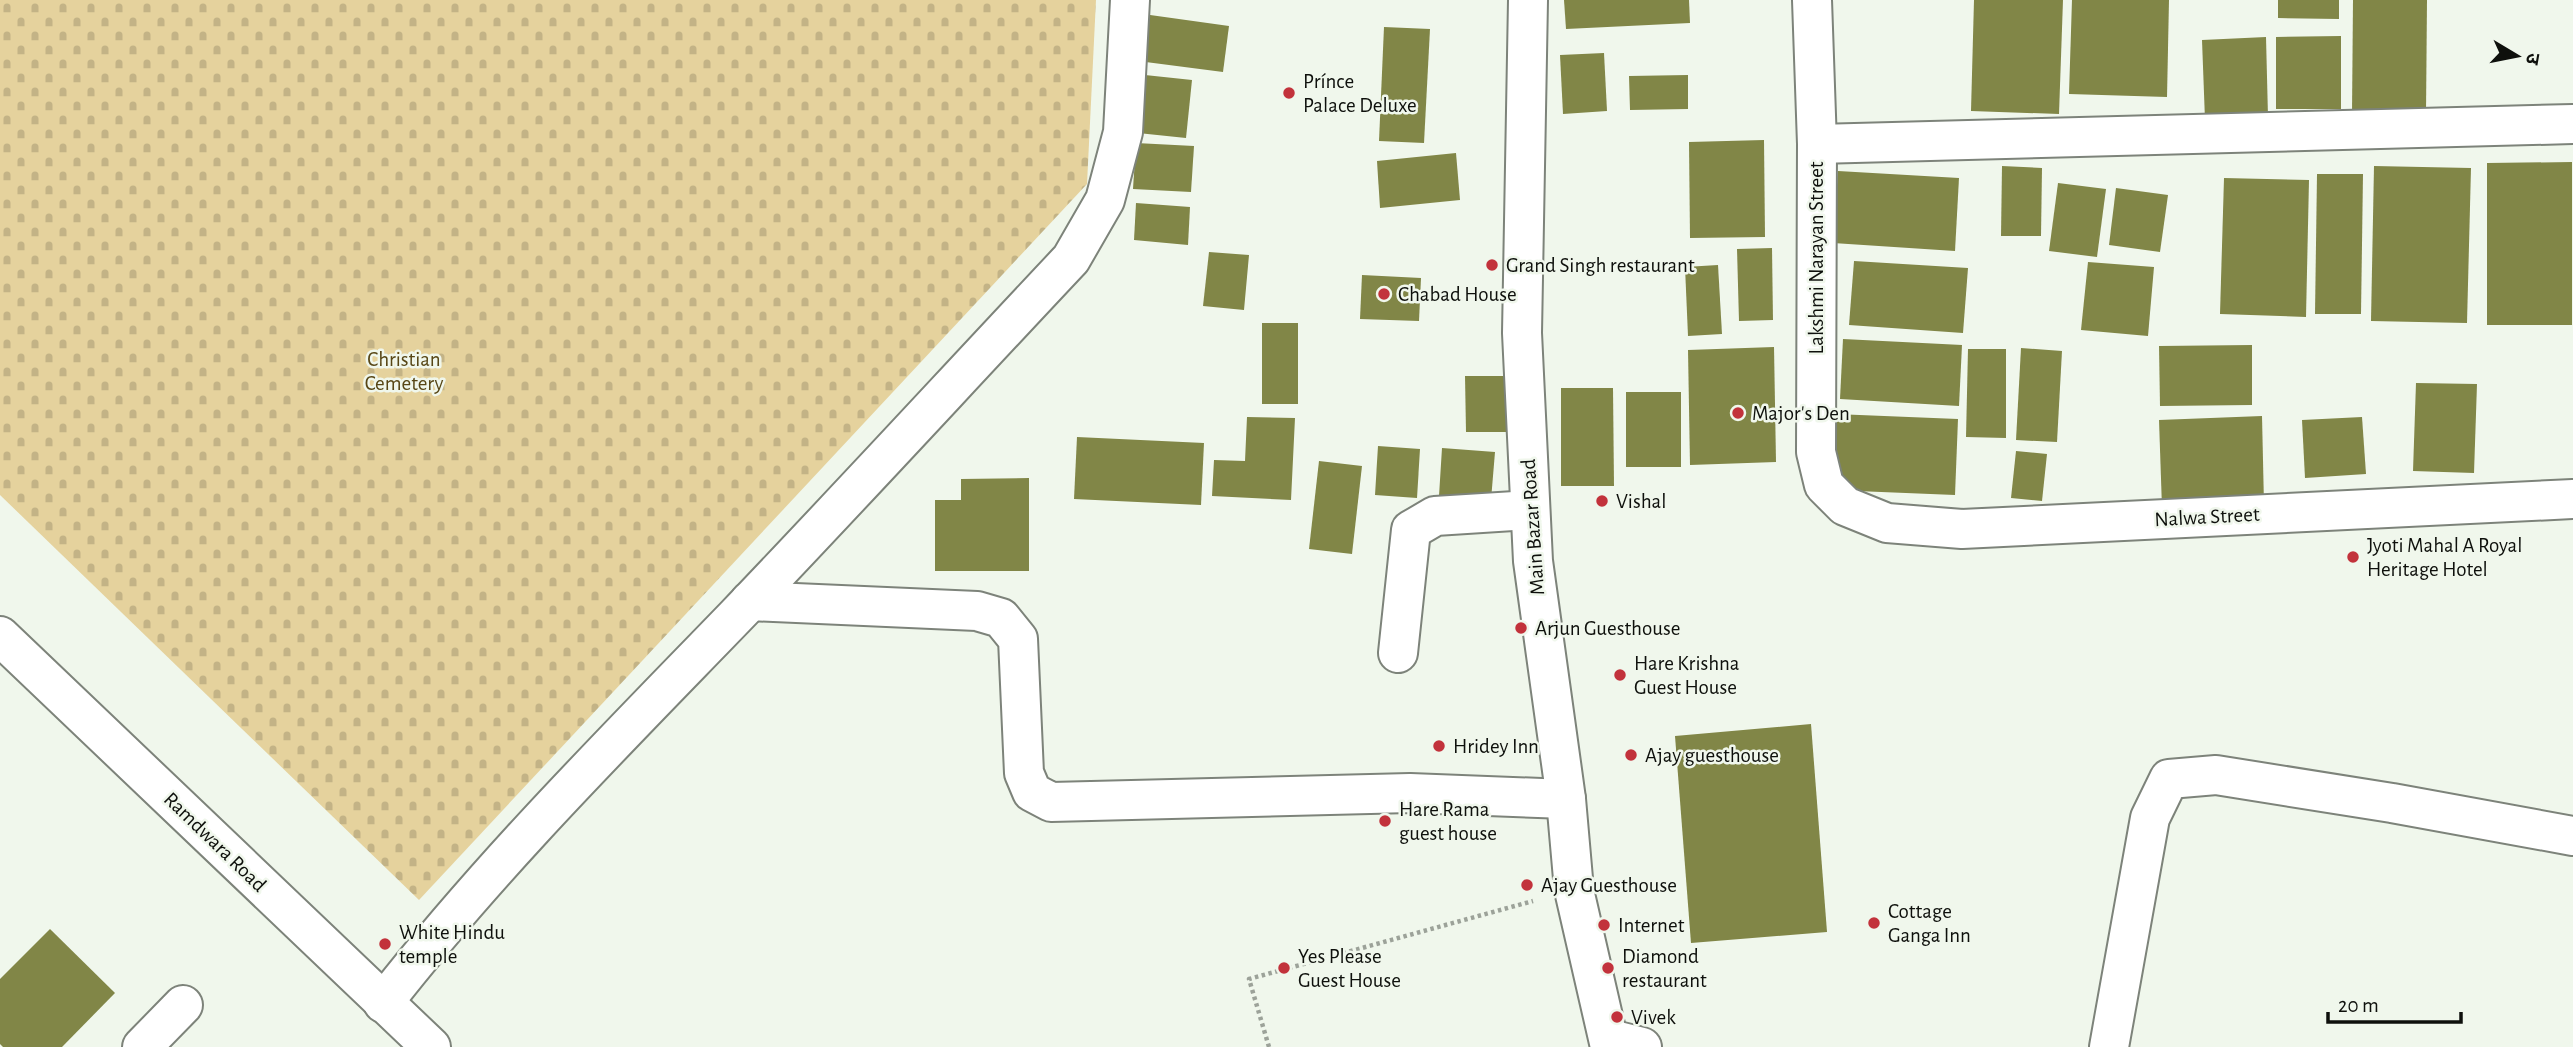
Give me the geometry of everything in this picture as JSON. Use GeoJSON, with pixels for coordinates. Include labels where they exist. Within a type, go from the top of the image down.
{"type":"FeatureCollection","features":[{"type":"Feature","properties":{"kind":"street"},"geometry":{"type":"LineString","coordinates":[[383,1003],[435,936],[583,773],[750,601],[1071,259],[1105,200],[1123,132],[1130,0]]}},
{"type":"Feature","properties":{"kind":"street","name":"Main Bazar Road"},"geometry":{"type":"LineString","coordinates":[[1528,0],[1522,333],[1532,561],[1566,799],[1574,890],[1621,1044]]}},
{"type":"Feature","properties":{"kind":"street","name":"Lakshmi Narayan Street"},"geometry":{"type":"LineString","coordinates":[[1812,0],[1817,144],[1816,452],[1824,485],[1845,506]]}},
{"type":"Feature","properties":{"kind":"street"},"geometry":{"type":"LineString","coordinates":[[1817,144],[2573,124]]}},
{"type":"Feature","properties":{"kind":"street","name":"Nalwa Street"},"geometry":{"type":"LineString","coordinates":[[1845,506],[1887,523],[1962,529],[2573,499]]}},
{"type":"Feature","properties":{"kind":"street"},"geometry":{"type":"LineString","coordinates":[[1398,653],[1411,530],[1435,516],[1530,510]]}},
{"type":"Feature","properties":{"kind":"street"},"geometry":{"type":"LineString","coordinates":[[750,601],[978,611],[1001,618],[1018,639],[1024,773],[1032,792],[1051,802],[1410,793],[1566,799]]}},
{"type":"Feature","properties":{"kind":"street","name":"Ramdwara Road"},"geometry":{"type":"LineString","coordinates":[[0,636],[431,1047]]}},
{"type":"Feature","properties":{"kind":"street"},"geometry":{"type":"LineString","coordinates":[[2109,1047],[2150,818],[2169,779],[2216,775],[2573,836]]}},
{"type":"Feature","properties":{"kind":"street"},"geometry":{"type":"LineString","coordinates":[[142,1047],[183,1004]]}},
{"type":"Feature","properties":{"kind":"path"},"geometry":{"type":"LineString","coordinates":[[1269,1047],[1249,979],[1574,890]]}},
{"type":"Feature","properties":{"kind":"green space","name":"Christian Cemetery"},"geometry":{"type":"Polygon","coordinates":[[[0,0],[1096,0],[1087,184],[419,900],[0,495],[0,0]]]}},
{"type":"Feature","properties":{"kind":"building"},"geometry":{"type":"Polygon","coordinates":[[[1564,0],[1689,0],[1690,23],[1566,29],[1564,0]]]}},
{"type":"Feature","properties":{"kind":"building"},"geometry":{"type":"Polygon","coordinates":[[[1974,0],[2063,0],[2059,114],[1971,111],[1974,0]]]}},
{"type":"Feature","properties":{"kind":"building"},"geometry":{"type":"Polygon","coordinates":[[[2072,0],[2169,0],[2167,97],[2069,94],[2072,0]]]}},
{"type":"Feature","properties":{"kind":"building"},"geometry":{"type":"Polygon","coordinates":[[[2278,0],[2339,0],[2339,19],[2278,18],[2278,0]]]}},
{"type":"Feature","properties":{"kind":"building"},"geometry":{"type":"Polygon","coordinates":[[[2353,0],[2427,0],[2426,113],[2352,113],[2353,0]]]}},
{"type":"Feature","properties":{"kind":"building"},"geometry":{"type":"Polygon","coordinates":[[[1143,14],[1229,26],[1223,72],[1138,61],[1143,14]]]}},
{"type":"Feature","properties":{"kind":"building"},"geometry":{"type":"Polygon","coordinates":[[[1384,27],[1430,29],[1424,143],[1379,141],[1384,27]]]}},
{"type":"Feature","properties":{"kind":"building"},"geometry":{"type":"Polygon","coordinates":[[[2341,36],[2341,109],[2276,109],[2276,37],[2341,36]]]}},
{"type":"Feature","properties":{"kind":"building"},"geometry":{"type":"Polygon","coordinates":[[[2266,37],[2268,117],[2205,120],[2202,40],[2266,37]]]}},
{"type":"Feature","properties":{"kind":"building"},"geometry":{"type":"Polygon","coordinates":[[[1604,53],[1607,111],[1563,114],[1560,55],[1604,53]]]}},
{"type":"Feature","properties":{"kind":"building"},"geometry":{"type":"Polygon","coordinates":[[[1145,75],[1192,80],[1186,138],[1138,133],[1145,75]]]}},
{"type":"Feature","properties":{"kind":"building"},"geometry":{"type":"Polygon","coordinates":[[[1688,75],[1688,109],[1630,110],[1629,76],[1688,75]]]}},
{"type":"Feature","properties":{"kind":"building"},"geometry":{"type":"Polygon","coordinates":[[[1764,140],[1765,237],[1690,238],[1689,142],[1764,140]]]}},
{"type":"Feature","properties":{"kind":"building"},"geometry":{"type":"Polygon","coordinates":[[[1136,143],[1194,146],[1191,192],[1133,189],[1136,143]]]}},
{"type":"Feature","properties":{"kind":"building"},"geometry":{"type":"Polygon","coordinates":[[[1456,153],[1460,200],[1380,208],[1377,161],[1456,153]]]}},
{"type":"Feature","properties":{"kind":"building"},"geometry":{"type":"Polygon","coordinates":[[[2572,162],[2572,325],[2487,325],[2487,163],[2572,162]]]}},
{"type":"Feature","properties":{"kind":"building"},"geometry":{"type":"Polygon","coordinates":[[[2002,166],[2042,168],[2041,236],[2001,236],[2002,166]]]}},
{"type":"Feature","properties":{"kind":"building"},"geometry":{"type":"Polygon","coordinates":[[[2374,166],[2471,168],[2467,323],[2371,321],[2374,166]]]}},
{"type":"Feature","properties":{"kind":"building"},"geometry":{"type":"Polygon","coordinates":[[[1838,171],[1959,178],[1955,251],[1833,243],[1838,171]]]}},
{"type":"Feature","properties":{"kind":"building"},"geometry":{"type":"Polygon","coordinates":[[[2317,174],[2363,174],[2361,314],[2315,314],[2317,174]]]}},
{"type":"Feature","properties":{"kind":"building"},"geometry":{"type":"Polygon","coordinates":[[[2224,178],[2309,180],[2306,317],[2220,314],[2224,178]]]}},
{"type":"Feature","properties":{"kind":"building"},"geometry":{"type":"Polygon","coordinates":[[[2058,183],[2106,189],[2097,257],[2049,251],[2058,183]]]}},
{"type":"Feature","properties":{"kind":"building"},"geometry":{"type":"Polygon","coordinates":[[[2116,188],[2168,195],[2160,252],[2109,245],[2116,188]]]}},
{"type":"Feature","properties":{"kind":"building"},"geometry":{"type":"Polygon","coordinates":[[[1136,203],[1190,207],[1188,245],[1134,240],[1136,203]]]}},
{"type":"Feature","properties":{"kind":"building"},"geometry":{"type":"Polygon","coordinates":[[[1772,248],[1773,320],[1739,321],[1737,249],[1772,248]]]}},
{"type":"Feature","properties":{"kind":"building"},"geometry":{"type":"Polygon","coordinates":[[[1209,252],[1249,255],[1244,310],[1203,306],[1209,252]]]}},
{"type":"Feature","properties":{"kind":"building"},"geometry":{"type":"Polygon","coordinates":[[[1854,261],[1968,268],[1963,333],[1849,325],[1854,261]]]}},
{"type":"Feature","properties":{"kind":"building"},"geometry":{"type":"Polygon","coordinates":[[[2088,262],[2154,267],[2148,336],[2081,330],[2088,262]]]}},
{"type":"Feature","properties":{"kind":"building"},"geometry":{"type":"Polygon","coordinates":[[[1718,265],[1722,334],[1688,336],[1685,267],[1718,265]]]}},
{"type":"Feature","properties":{"kind":"building"},"geometry":{"type":"Polygon","coordinates":[[[1362,275],[1421,278],[1419,321],[1360,319],[1362,275]]]}},
{"type":"Feature","properties":{"kind":"building"},"geometry":{"type":"Polygon","coordinates":[[[1262,323],[1298,323],[1298,404],[1262,404],[1262,323]]]}},
{"type":"Feature","properties":{"kind":"building"},"geometry":{"type":"Polygon","coordinates":[[[1843,339],[1962,345],[1959,406],[1840,399],[1843,339]]]}},
{"type":"Feature","properties":{"kind":"building"},"geometry":{"type":"Polygon","coordinates":[[[2252,345],[2252,405],[2160,406],[2159,346],[2252,345]]]}},
{"type":"Feature","properties":{"kind":"building"},"geometry":{"type":"Polygon","coordinates":[[[1774,347],[1776,462],[1690,465],[1688,350],[1774,347]]]}},
{"type":"Feature","properties":{"kind":"building"},"geometry":{"type":"Polygon","coordinates":[[[2021,348],[2062,351],[2057,442],[2016,440],[2021,348]]]}},
{"type":"Feature","properties":{"kind":"building"},"geometry":{"type":"Polygon","coordinates":[[[1968,349],[2006,349],[2006,438],[1966,437],[1968,349]]]}},
{"type":"Feature","properties":{"kind":"building"},"geometry":{"type":"Polygon","coordinates":[[[1465,376],[1506,376],[1507,432],[1466,432],[1465,376]]]}},
{"type":"Feature","properties":{"kind":"building"},"geometry":{"type":"Polygon","coordinates":[[[2416,383],[2477,384],[2474,473],[2413,471],[2416,383]]]}},
{"type":"Feature","properties":{"kind":"building"},"geometry":{"type":"Polygon","coordinates":[[[1561,388],[1613,388],[1614,486],[1561,486],[1561,388]]]}},
{"type":"Feature","properties":{"kind":"building"},"geometry":{"type":"Polygon","coordinates":[[[1626,392],[1681,392],[1681,467],[1626,467],[1626,392]]]}},
{"type":"Feature","properties":{"kind":"building"},"geometry":{"type":"Polygon","coordinates":[[[1835,414],[1958,419],[1955,495],[1832,490],[1835,414]]]}},
{"type":"Feature","properties":{"kind":"building"},"geometry":{"type":"Polygon","coordinates":[[[2262,416],[2264,505],[2162,508],[2159,420],[2262,416]]]}},
{"type":"Feature","properties":{"kind":"building"},"geometry":{"type":"Polygon","coordinates":[[[1247,417],[1295,418],[1291,500],[1212,496],[1214,460],[1245,461],[1247,417]]]}},
{"type":"Feature","properties":{"kind":"building"},"geometry":{"type":"Polygon","coordinates":[[[2362,417],[2366,474],[2305,478],[2302,420],[2362,417]]]}},
{"type":"Feature","properties":{"kind":"building"},"geometry":{"type":"Polygon","coordinates":[[[1077,437],[1204,443],[1201,505],[1074,499],[1077,437]]]}},
{"type":"Feature","properties":{"kind":"building"},"geometry":{"type":"Polygon","coordinates":[[[1378,446],[1420,449],[1417,498],[1375,495],[1378,446]]]}},
{"type":"Feature","properties":{"kind":"building"},"geometry":{"type":"Polygon","coordinates":[[[1442,448],[1495,452],[1491,500],[1439,496],[1442,448]]]}},
{"type":"Feature","properties":{"kind":"building"},"geometry":{"type":"Polygon","coordinates":[[[2016,451],[2047,454],[2042,501],[2011,498],[2016,451]]]}},
{"type":"Feature","properties":{"kind":"building"},"geometry":{"type":"Polygon","coordinates":[[[1319,461],[1362,466],[1352,554],[1309,549],[1319,461]]]}},
{"type":"Feature","properties":{"kind":"building"},"geometry":{"type":"Polygon","coordinates":[[[1029,478],[1029,571],[935,571],[935,500],[961,500],[961,479],[1029,478]]]}},
{"type":"Feature","properties":{"kind":"building"},"geometry":{"type":"Polygon","coordinates":[[[1811,724],[1827,932],[1691,943],[1675,736],[1811,724]]]}},
{"type":"Feature","properties":{"kind":"building"},"geometry":{"type":"Polygon","coordinates":[[[50,929],[115,993],[62,1047],[3,1047],[0,1044],[0,979],[50,929]]]}},
{"type":"Feature","properties":{"kind":"place","name":"Prínce Palace Deluxe"},"geometry":{"type":"Point","coordinates":[1289,93]}},
{"type":"Feature","properties":{"kind":"place","name":"Grand Singh restaurant"},"geometry":{"type":"Point","coordinates":[1492,265]}},
{"type":"Feature","properties":{"kind":"place","name":"Chabad House"},"geometry":{"type":"Point","coordinates":[1384,294]}},
{"type":"Feature","properties":{"kind":"place","name":"Major's Den"},"geometry":{"type":"Point","coordinates":[1738,413]}},
{"type":"Feature","properties":{"kind":"place","name":"Vishal"},"geometry":{"type":"Point","coordinates":[1602,501]}},
{"type":"Feature","properties":{"kind":"place","name":"Jyoti Mahal A Royal Heritage Hotel"},"geometry":{"type":"Point","coordinates":[2353,557]}},
{"type":"Feature","properties":{"kind":"place","name":"Arjun Guesthouse"},"geometry":{"type":"Point","coordinates":[1521,628]}},
{"type":"Feature","properties":{"kind":"place","name":"Hare Krishna Guest House"},"geometry":{"type":"Point","coordinates":[1620,675]}},
{"type":"Feature","properties":{"kind":"place","name":"Hridey Inn"},"geometry":{"type":"Point","coordinates":[1439,746]}},
{"type":"Feature","properties":{"kind":"place","name":"Ajay guesthouse"},"geometry":{"type":"Point","coordinates":[1631,755]}},
{"type":"Feature","properties":{"kind":"place","name":"Hare Rama guest house"},"geometry":{"type":"Point","coordinates":[1385,821]}},
{"type":"Feature","properties":{"kind":"place","name":"Ajay Guesthouse"},"geometry":{"type":"Point","coordinates":[1527,885]}},
{"type":"Feature","properties":{"kind":"place","name":"Cottage Ganga Inn"},"geometry":{"type":"Point","coordinates":[1874,923]}},
{"type":"Feature","properties":{"kind":"place","name":"Internet"},"geometry":{"type":"Point","coordinates":[1604,925]}},
{"type":"Feature","properties":{"kind":"place","name":"White Hindu temple"},"geometry":{"type":"Point","coordinates":[385,944]}},
{"type":"Feature","properties":{"kind":"place","name":"Yes Please Guest House"},"geometry":{"type":"Point","coordinates":[1284,968]}},
{"type":"Feature","properties":{"kind":"place","name":"Diamond restaurant"},"geometry":{"type":"Point","coordinates":[1608,968]}},
{"type":"Feature","properties":{"kind":"place","name":"Vivek"},"geometry":{"type":"Point","coordinates":[1617,1017]}}]}
